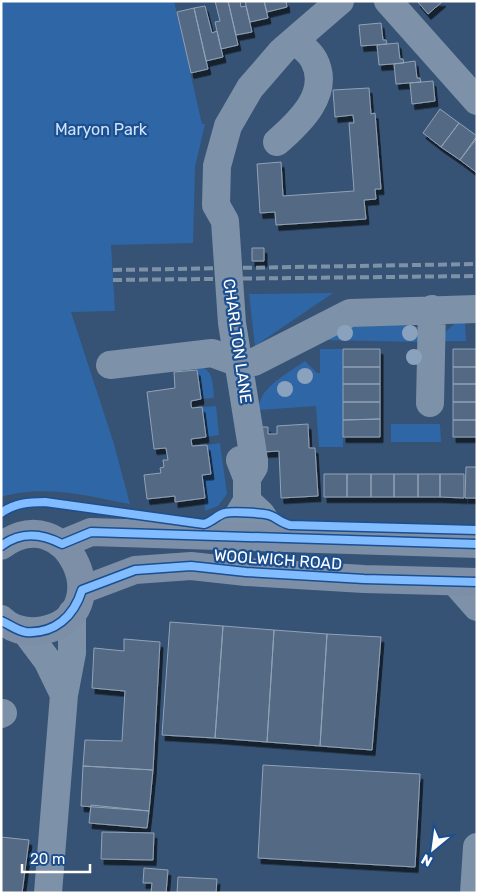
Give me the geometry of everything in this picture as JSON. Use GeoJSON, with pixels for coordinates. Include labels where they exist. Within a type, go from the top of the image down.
{"type":"FeatureCollection","features":[{"type":"Feature","properties":{"kind":"main road","name":"WOOLWICH ROAD"},"geometry":{"type":"LineString","coordinates":[[62,544],[91,532],[477,544]]}},
{"type":"Feature","properties":{"kind":"main road"},"geometry":{"type":"LineString","coordinates":[[1,546],[17,537],[32,534],[48,536],[62,544],[69,550],[81,572],[77,602]]}},
{"type":"Feature","properties":{"kind":"main road","name":"WOOLWICH ROAD"},"geometry":{"type":"LineString","coordinates":[[8,623],[49,629],[62,623],[77,602],[135,570],[191,566],[246,572],[364,580],[466,582]]}},
{"type":"Feature","properties":{"kind":"street","name":"CHARLTON LANE"},"geometry":{"type":"LineString","coordinates":[[226,536],[247,489],[254,467],[254,460],[231,359],[232,322],[225,221],[216,206],[217,166],[228,126],[250,88],[295,40],[316,10],[340,1]]}},
{"type":"Feature","properties":{"kind":"street"},"geometry":{"type":"LineString","coordinates":[[388,1],[477,101]]}},
{"type":"Feature","properties":{"kind":"street"},"geometry":{"type":"LineString","coordinates":[[277,142],[298,123],[309,109],[314,101],[321,80],[314,59],[295,40]]}},
{"type":"Feature","properties":{"kind":"street"},"geometry":{"type":"LineString","coordinates":[[430,403],[432,309]]}},
{"type":"Feature","properties":{"kind":"street"},"geometry":{"type":"LineString","coordinates":[[110,365],[212,352],[231,359],[254,362],[350,312],[477,309]]}},
{"type":"Feature","properties":{"kind":"street"},"geometry":{"type":"LineString","coordinates":[[247,489],[277,538]]}},
{"type":"Feature","properties":{"kind":"street"},"geometry":{"type":"LineString","coordinates":[[466,582],[477,607]]}},
{"type":"Feature","properties":{"kind":"street"},"geometry":{"type":"LineString","coordinates":[[48,893],[64,695],[72,653],[77,602]]}},
{"type":"Feature","properties":{"kind":"street"},"geometry":{"type":"LineString","coordinates":[[8,623],[46,660],[64,695]]}},
{"type":"Feature","properties":{"kind":"street"},"geometry":{"type":"LineString","coordinates":[[474,893],[477,847]]}},
{"type":"Feature","properties":{"kind":"green space","name":"Maryon Park"},"geometry":{"type":"Polygon","coordinates":[[[1,1],[174,1],[202,124],[205,124],[195,167],[193,243],[111,245],[115,311],[71,312],[114,444],[130,504],[50,491],[34,491],[1,497],[1,1]]]}},
{"type":"Feature","properties":{"kind":"green space"},"geometry":{"type":"Polygon","coordinates":[[[333,293],[255,346],[249,294],[333,293]]]}},
{"type":"Feature","properties":{"kind":"green space"},"geometry":{"type":"Polygon","coordinates":[[[458,321],[465,321],[466,341],[442,341],[446,331],[458,321]]]}},
{"type":"Feature","properties":{"kind":"green space"},"geometry":{"type":"Polygon","coordinates":[[[407,323],[417,332],[421,342],[323,340],[342,328],[407,323]]]}},
{"type":"Feature","properties":{"kind":"green space"},"geometry":{"type":"Polygon","coordinates":[[[320,349],[343,349],[343,447],[319,447],[316,406],[259,410],[263,395],[269,388],[305,361],[317,373],[320,373],[320,349]]]}},
{"type":"Feature","properties":{"kind":"green space"},"geometry":{"type":"Polygon","coordinates":[[[197,367],[203,368],[210,373],[213,382],[214,398],[201,399],[197,367]]]}},
{"type":"Feature","properties":{"kind":"green space"},"geometry":{"type":"Polygon","coordinates":[[[216,406],[219,435],[206,437],[202,407],[216,406]]]}},
{"type":"Feature","properties":{"kind":"green space"},"geometry":{"type":"Polygon","coordinates":[[[391,424],[440,424],[441,442],[391,442],[391,424]]]}},
{"type":"Feature","properties":{"kind":"green space"},"geometry":{"type":"Polygon","coordinates":[[[220,443],[227,494],[218,506],[205,511],[202,475],[211,474],[207,445],[220,443]]]}},
{"type":"Feature","properties":{"kind":"building"},"geometry":{"type":"Polygon","coordinates":[[[215,1],[228,1],[238,45],[221,49],[215,22],[220,21],[215,1]]]}},
{"type":"Feature","properties":{"kind":"building"},"geometry":{"type":"Polygon","coordinates":[[[228,1],[240,1],[241,7],[246,6],[252,32],[236,35],[228,1]]]}},
{"type":"Feature","properties":{"kind":"building"},"geometry":{"type":"Polygon","coordinates":[[[245,1],[264,1],[268,18],[250,22],[245,1]]]}},
{"type":"Feature","properties":{"kind":"building"},"geometry":{"type":"Polygon","coordinates":[[[264,1],[286,1],[287,7],[267,12],[264,1]]]}},
{"type":"Feature","properties":{"kind":"building"},"geometry":{"type":"Polygon","coordinates":[[[417,1],[443,1],[428,14],[417,1]]]}},
{"type":"Feature","properties":{"kind":"building"},"geometry":{"type":"Polygon","coordinates":[[[205,6],[212,33],[217,31],[223,57],[206,61],[194,8],[205,6]]]}},
{"type":"Feature","properties":{"kind":"building"},"geometry":{"type":"Polygon","coordinates":[[[194,8],[208,69],[191,73],[177,12],[194,8]]]}},
{"type":"Feature","properties":{"kind":"building"},"geometry":{"type":"Polygon","coordinates":[[[381,23],[383,40],[386,40],[387,44],[361,46],[359,25],[381,23]]]}},
{"type":"Feature","properties":{"kind":"building"},"geometry":{"type":"Polygon","coordinates":[[[398,43],[400,59],[403,59],[404,63],[379,65],[377,45],[398,43]]]}},
{"type":"Feature","properties":{"kind":"building"},"geometry":{"type":"Polygon","coordinates":[[[415,61],[417,78],[420,78],[421,82],[396,84],[394,64],[415,61]]]}},
{"type":"Feature","properties":{"kind":"building"},"geometry":{"type":"Polygon","coordinates":[[[433,81],[435,101],[412,104],[410,83],[433,81]]]}},
{"type":"Feature","properties":{"kind":"building"},"geometry":{"type":"Polygon","coordinates":[[[369,88],[371,114],[375,113],[381,189],[375,189],[376,199],[364,200],[366,219],[276,225],[275,212],[260,213],[257,164],[281,162],[283,196],[354,191],[349,123],[354,123],[353,115],[335,117],[333,90],[369,88]]]}},
{"type":"Feature","properties":{"kind":"building"},"geometry":{"type":"Polygon","coordinates":[[[440,109],[459,123],[441,147],[423,133],[440,109]]]}},
{"type":"Feature","properties":{"kind":"building"},"geometry":{"type":"Polygon","coordinates":[[[459,123],[477,136],[460,160],[441,147],[459,123]]]}},
{"type":"Feature","properties":{"kind":"building"},"geometry":{"type":"Polygon","coordinates":[[[477,138],[477,173],[460,160],[477,138]]]}},
{"type":"Feature","properties":{"kind":"building"},"geometry":{"type":"Polygon","coordinates":[[[252,248],[264,248],[264,261],[252,261],[252,248]]]}},
{"type":"Feature","properties":{"kind":"building"},"geometry":{"type":"Polygon","coordinates":[[[343,349],[380,349],[380,367],[343,367],[343,349]]]}},
{"type":"Feature","properties":{"kind":"building"},"geometry":{"type":"Polygon","coordinates":[[[453,349],[477,349],[477,367],[453,367],[453,349]]]}},
{"type":"Feature","properties":{"kind":"building"},"geometry":{"type":"Polygon","coordinates":[[[343,367],[380,367],[380,384],[343,384],[343,367]]]}},
{"type":"Feature","properties":{"kind":"building"},"geometry":{"type":"Polygon","coordinates":[[[453,367],[477,367],[477,384],[453,384],[453,367]]]}},
{"type":"Feature","properties":{"kind":"building"},"geometry":{"type":"Polygon","coordinates":[[[197,370],[201,399],[191,401],[191,405],[192,408],[202,407],[206,437],[191,439],[192,446],[207,445],[211,474],[202,475],[205,498],[175,502],[175,496],[147,499],[144,475],[161,473],[160,468],[164,467],[163,460],[168,460],[166,448],[154,449],[147,392],[175,388],[174,372],[197,370]]]}},
{"type":"Feature","properties":{"kind":"building"},"geometry":{"type":"Polygon","coordinates":[[[343,384],[380,384],[380,402],[343,402],[343,384]]]}},
{"type":"Feature","properties":{"kind":"building"},"geometry":{"type":"Polygon","coordinates":[[[453,384],[477,384],[477,402],[453,402],[453,384]]]}},
{"type":"Feature","properties":{"kind":"building"},"geometry":{"type":"Polygon","coordinates":[[[343,402],[380,402],[380,419],[343,420],[343,402]]]}},
{"type":"Feature","properties":{"kind":"building"},"geometry":{"type":"Polygon","coordinates":[[[453,402],[477,402],[477,420],[453,420],[453,402]]]}},
{"type":"Feature","properties":{"kind":"building"},"geometry":{"type":"Polygon","coordinates":[[[380,419],[380,437],[343,437],[343,420],[380,419]]]}},
{"type":"Feature","properties":{"kind":"building"},"geometry":{"type":"Polygon","coordinates":[[[453,420],[477,420],[477,437],[453,437],[453,420]]]}},
{"type":"Feature","properties":{"kind":"building"},"geometry":{"type":"Polygon","coordinates":[[[308,424],[309,448],[315,448],[318,496],[281,498],[279,451],[263,452],[260,427],[268,427],[268,434],[277,434],[277,426],[308,424]]]}},
{"type":"Feature","properties":{"kind":"building"},"geometry":{"type":"Polygon","coordinates":[[[466,467],[477,467],[477,498],[465,498],[466,467]]]}},
{"type":"Feature","properties":{"kind":"building"},"geometry":{"type":"Polygon","coordinates":[[[324,474],[347,474],[347,497],[324,497],[324,474]]]}},
{"type":"Feature","properties":{"kind":"building"},"geometry":{"type":"Polygon","coordinates":[[[347,474],[371,474],[371,497],[347,497],[347,474]]]}},
{"type":"Feature","properties":{"kind":"building"},"geometry":{"type":"Polygon","coordinates":[[[371,474],[394,474],[394,497],[371,497],[371,474]]]}},
{"type":"Feature","properties":{"kind":"building"},"geometry":{"type":"Polygon","coordinates":[[[394,474],[418,474],[418,497],[394,497],[394,474]]]}},
{"type":"Feature","properties":{"kind":"building"},"geometry":{"type":"Polygon","coordinates":[[[418,474],[440,474],[440,497],[418,497],[418,474]]]}},
{"type":"Feature","properties":{"kind":"building"},"geometry":{"type":"Polygon","coordinates":[[[440,474],[464,474],[464,498],[440,497],[440,474]]]}},
{"type":"Feature","properties":{"kind":"building"},"geometry":{"type":"Polygon","coordinates":[[[170,622],[223,626],[215,738],[162,735],[170,622]]]}},
{"type":"Feature","properties":{"kind":"building"},"geometry":{"type":"Polygon","coordinates":[[[223,626],[274,630],[267,742],[215,738],[223,626]]]}},
{"type":"Feature","properties":{"kind":"building"},"geometry":{"type":"Polygon","coordinates":[[[274,630],[327,634],[320,746],[267,742],[274,630]]]}},
{"type":"Feature","properties":{"kind":"building"},"geometry":{"type":"Polygon","coordinates":[[[327,634],[381,637],[372,750],[320,746],[327,634]]]}},
{"type":"Feature","properties":{"kind":"building"},"geometry":{"type":"Polygon","coordinates":[[[124,639],[160,642],[153,770],[83,766],[85,740],[122,741],[125,691],[92,688],[94,648],[124,651],[124,639]]]}},
{"type":"Feature","properties":{"kind":"building"},"geometry":{"type":"Polygon","coordinates":[[[263,765],[420,774],[415,867],[258,858],[263,765]]]}},
{"type":"Feature","properties":{"kind":"building"},"geometry":{"type":"Polygon","coordinates":[[[83,766],[153,770],[149,811],[81,806],[83,766]]]}},
{"type":"Feature","properties":{"kind":"building"},"geometry":{"type":"Polygon","coordinates":[[[91,805],[149,811],[147,828],[89,823],[91,805]]]}},
{"type":"Feature","properties":{"kind":"building"},"geometry":{"type":"Polygon","coordinates":[[[102,832],[154,833],[153,860],[101,859],[102,832]]]}},
{"type":"Feature","properties":{"kind":"building"},"geometry":{"type":"Polygon","coordinates":[[[1,837],[29,840],[22,893],[1,893],[1,837]]]}},
{"type":"Feature","properties":{"kind":"building"},"geometry":{"type":"Polygon","coordinates":[[[144,868],[168,870],[166,893],[151,893],[152,883],[143,883],[144,868]]]}},
{"type":"Feature","properties":{"kind":"building"},"geometry":{"type":"Polygon","coordinates":[[[178,877],[217,879],[216,893],[177,893],[178,877]]]}},
{"type":"Feature","properties":{"kind":"railway"},"geometry":{"type":"LineString","coordinates":[[113,270],[477,264]]}},
{"type":"Feature","properties":{"kind":"railway"},"geometry":{"type":"LineString","coordinates":[[113,280],[477,276]]}},
{"type":"Feature","properties":{"kind":"cycle path"},"geometry":{"type":"LineString","coordinates":[[1,513],[22,504],[45,502],[204,524],[219,515],[228,512],[240,512],[269,515],[290,525],[477,530]]}},
{"type":"Feature","properties":{"kind":"cycle path"},"geometry":{"type":"LineString","coordinates":[[1,546],[16,538],[31,535],[54,540],[62,544],[91,532],[477,544]]}},
{"type":"Feature","properties":{"kind":"cycle path"},"geometry":{"type":"LineString","coordinates":[[1,621],[26,632],[46,630],[62,622],[74,608],[82,590],[135,570],[191,566],[246,572],[364,579],[477,582]]}}]}
